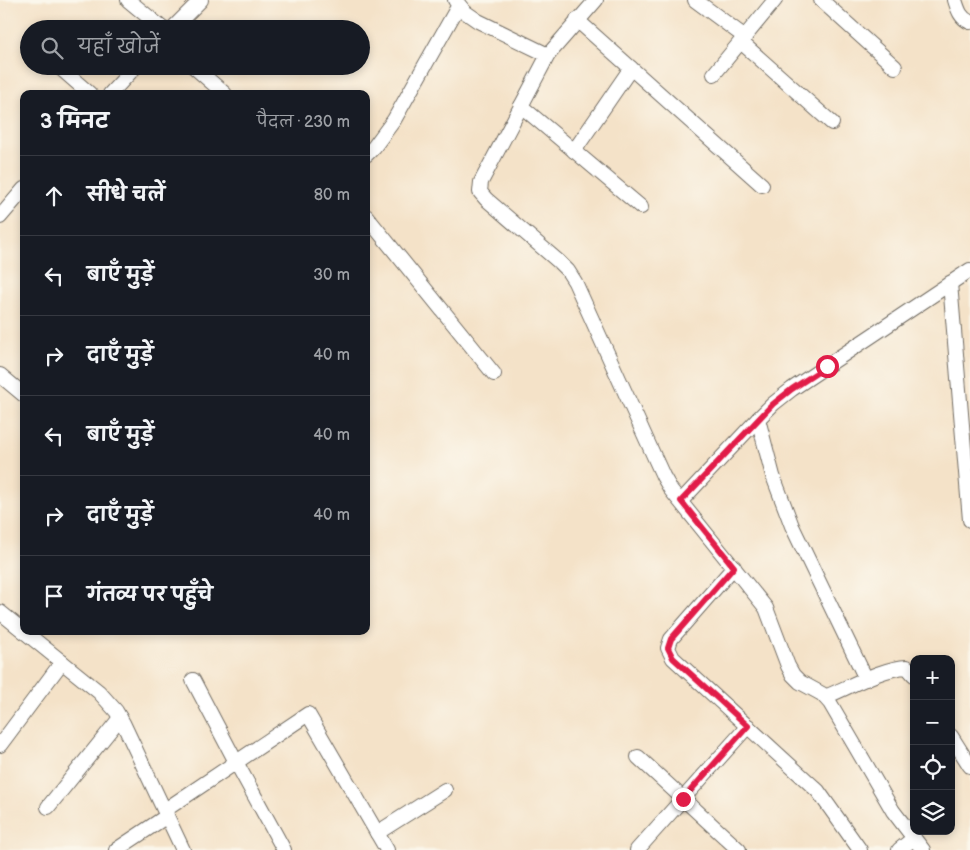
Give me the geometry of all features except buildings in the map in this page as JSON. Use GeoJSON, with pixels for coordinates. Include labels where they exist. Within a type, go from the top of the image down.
{"type":"FeatureCollection","features":[{"type":"Feature","properties":{"kind":"street"},"geometry":{"type":"LineString","coordinates":[[128,0],[152,20]]}},
{"type":"Feature","properties":{"kind":"street"},"geometry":{"type":"LineString","coordinates":[[181,20],[201,0]]}},
{"type":"Feature","properties":{"kind":"street"},"geometry":{"type":"LineString","coordinates":[[596,0],[548,55],[481,182],[480,192],[568,271],[575,282],[663,476],[672,490],[766,608],[793,675],[800,682],[822,694],[830,702],[893,811],[923,850]]}},
{"type":"Feature","properties":{"kind":"street"},"geometry":{"type":"LineString","coordinates":[[695,0],[743,39],[832,123]]}},
{"type":"Feature","properties":{"kind":"street"},"geometry":{"type":"LineString","coordinates":[[714,74],[775,0]]}},
{"type":"Feature","properties":{"kind":"street"},"geometry":{"type":"LineString","coordinates":[[822,0],[895,67]]}},
{"type":"Feature","properties":{"kind":"street"},"geometry":{"type":"LineString","coordinates":[[955,0],[961,16],[970,22]]}},
{"type":"Feature","properties":{"kind":"street"},"geometry":{"type":"LineString","coordinates":[[370,151],[394,120],[457,2],[465,12],[478,21],[548,55]]}},
{"type":"Feature","properties":{"kind":"street"},"geometry":{"type":"LineString","coordinates":[[577,20],[762,185]]}},
{"type":"Feature","properties":{"kind":"street"},"geometry":{"type":"LineString","coordinates":[[574,151],[631,68]]}},
{"type":"Feature","properties":{"kind":"street"},"geometry":{"type":"LineString","coordinates":[[68,75],[85,90]]}},
{"type":"Feature","properties":{"kind":"street"},"geometry":{"type":"LineString","coordinates":[[114,90],[128,75]]}},
{"type":"Feature","properties":{"kind":"street"},"geometry":{"type":"LineString","coordinates":[[204,75],[221,90]]}},
{"type":"Feature","properties":{"kind":"street"},"geometry":{"type":"LineString","coordinates":[[521,106],[640,207]]}},
{"type":"Feature","properties":{"kind":"street"},"geometry":{"type":"LineString","coordinates":[[0,217],[20,194]]}},
{"type":"Feature","properties":{"kind":"street"},"geometry":{"type":"LineString","coordinates":[[370,221],[494,374]]}},
{"type":"Feature","properties":{"kind":"street"},"geometry":{"type":"LineString","coordinates":[[681,501],[773,404],[792,389],[970,270]]}},
{"type":"Feature","properties":{"kind":"street"},"geometry":{"type":"LineString","coordinates":[[950,283],[970,520]]}},
{"type":"Feature","properties":{"kind":"street"},"geometry":{"type":"LineString","coordinates":[[0,375],[20,392]]}},
{"type":"Feature","properties":{"kind":"street"},"geometry":{"type":"LineString","coordinates":[[758,419],[773,476],[792,526],[866,679]]}},
{"type":"Feature","properties":{"kind":"street"},"geometry":{"type":"LineString","coordinates":[[734,567],[671,639],[668,648],[673,658],[818,791],[860,850]]}},
{"type":"Feature","properties":{"kind":"street"},"geometry":{"type":"LineString","coordinates":[[1,614],[20,629]]}},
{"type":"Feature","properties":{"kind":"street"},"geometry":{"type":"LineString","coordinates":[[28,635],[109,702],[120,718],[184,850]]}},
{"type":"Feature","properties":{"kind":"street"},"geometry":{"type":"LineString","coordinates":[[0,745],[62,662]]}},
{"type":"Feature","properties":{"kind":"street"},"geometry":{"type":"LineString","coordinates":[[825,697],[898,667],[907,667],[910,670]]}},
{"type":"Feature","properties":{"kind":"street"},"geometry":{"type":"LineString","coordinates":[[193,680],[284,850]]}},
{"type":"Feature","properties":{"kind":"street"},"geometry":{"type":"LineString","coordinates":[[116,850],[236,762],[308,714],[386,850]]}},
{"type":"Feature","properties":{"kind":"street"},"geometry":{"type":"LineString","coordinates":[[48,807],[120,718]]}},
{"type":"Feature","properties":{"kind":"street"},"geometry":{"type":"LineString","coordinates":[[637,850],[748,726]]}},
{"type":"Feature","properties":{"kind":"street"},"geometry":{"type":"LineString","coordinates":[[955,742],[970,766]]}},
{"type":"Feature","properties":{"kind":"street"},"geometry":{"type":"LineString","coordinates":[[638,757],[739,850]]}},
{"type":"Feature","properties":{"kind":"street"},"geometry":{"type":"LineString","coordinates":[[377,833],[445,790]]}},
{"type":"Feature","properties":{"kind":"street"},"geometry":{"type":"LineString","coordinates":[[899,850],[914,838]]}},
{"type":"Feature","properties":{"kind":"route"},"geometry":{"type":"LineString","coordinates":[[683,799],[748,726],[673,658],[668,648],[671,639],[734,567],[681,501],[773,404],[827,366]]}}]}
